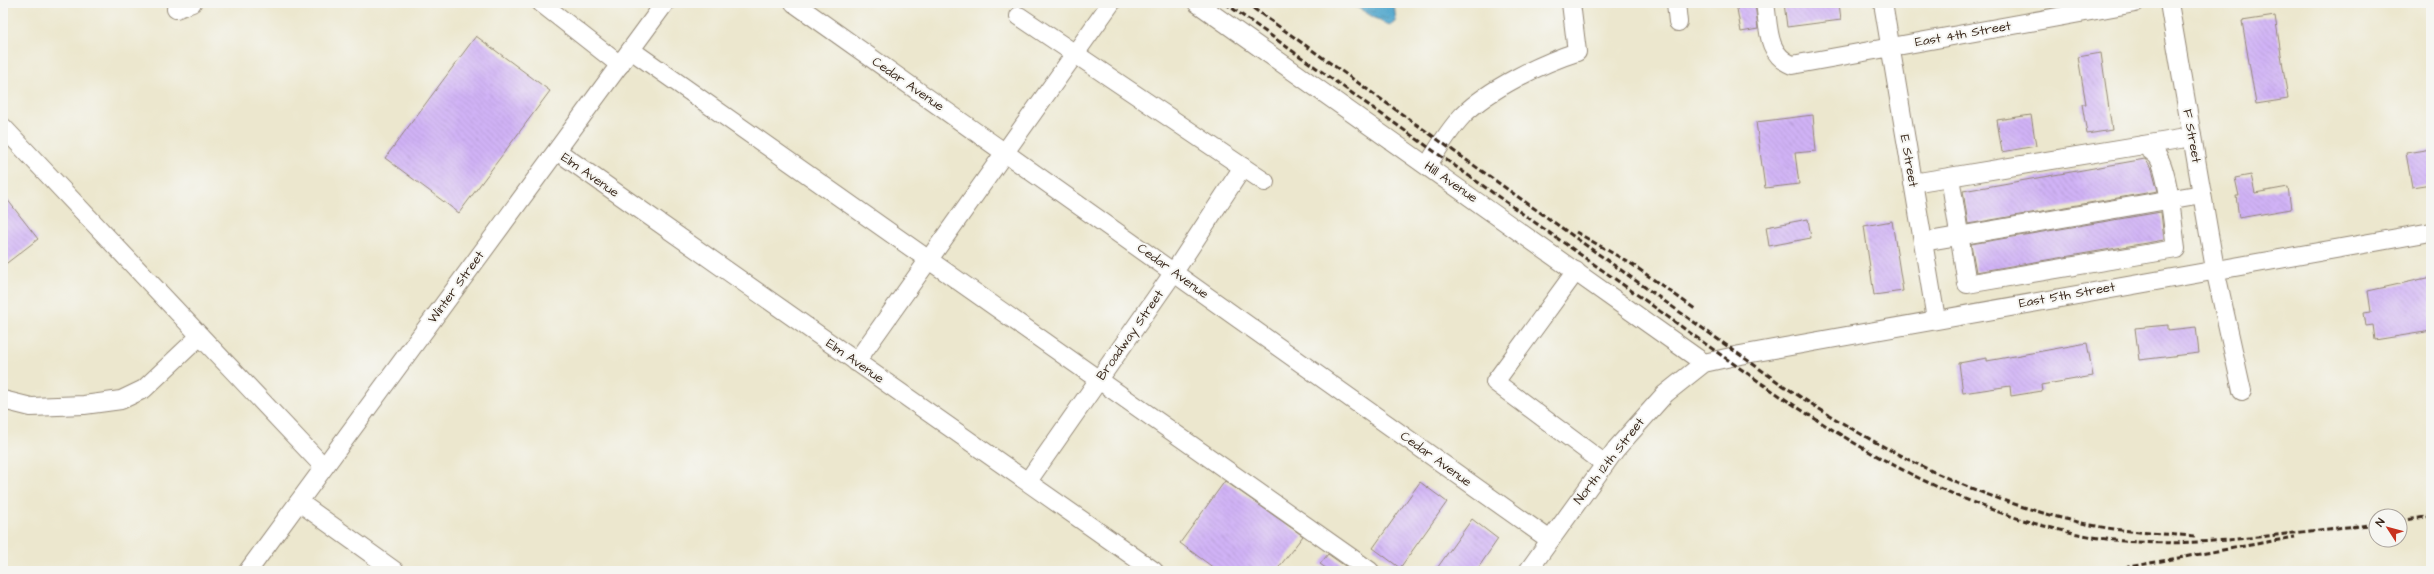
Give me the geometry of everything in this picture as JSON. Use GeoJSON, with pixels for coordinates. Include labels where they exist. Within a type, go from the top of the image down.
{"type":"FeatureCollection","features":[{"type":"Feature","properties":{"kind":"street"},"geometry":{"type":"LineString","coordinates":[[541,3],[620,65]]}},
{"type":"Feature","properties":{"kind":"street","name":"Winter Street"},"geometry":{"type":"LineString","coordinates":[[248,571],[665,3]]}},
{"type":"Feature","properties":{"kind":"street","name":"Cedar Avenue"},"geometry":{"type":"LineString","coordinates":[[794,3],[1006,152],[1550,540]]}},
{"type":"Feature","properties":{"kind":"street"},"geometry":{"type":"LineString","coordinates":[[856,362],[1111,3]]}},
{"type":"Feature","properties":{"kind":"street","name":"Hill Avenue"},"geometry":{"type":"LineString","coordinates":[[1197,3],[1704,363]]}},
{"type":"Feature","properties":{"kind":"street"},"geometry":{"type":"LineString","coordinates":[[1428,166],[1451,129],[1469,110],[1531,70],[1552,60],[1577,52],[1571,3]]}},
{"type":"Feature","properties":{"kind":"street"},"geometry":{"type":"LineString","coordinates":[[1676,3],[1678,22]]}},
{"type":"Feature","properties":{"kind":"street","name":"East 4th Street"},"geometry":{"type":"LineString","coordinates":[[1765,3],[1772,48],[1776,55],[1792,65],[2135,3]]}},
{"type":"Feature","properties":{"kind":"street","name":"E Street"},"geometry":{"type":"LineString","coordinates":[[1883,3],[1936,319]]}},
{"type":"Feature","properties":{"kind":"street","name":"F Street"},"geometry":{"type":"LineString","coordinates":[[2169,3],[2215,268],[2242,391]]}},
{"type":"Feature","properties":{"kind":"street"},"geometry":{"type":"LineString","coordinates":[[1019,16],[1265,182]]}},
{"type":"Feature","properties":{"kind":"street"},"geometry":{"type":"LineString","coordinates":[[631,50],[1370,571]]}},
{"type":"Feature","properties":{"kind":"street"},"geometry":{"type":"LineString","coordinates":[[3,127],[324,467]]}},
{"type":"Feature","properties":{"kind":"street"},"geometry":{"type":"LineString","coordinates":[[1913,183],[2192,137]]}},
{"type":"Feature","properties":{"kind":"street"},"geometry":{"type":"LineString","coordinates":[[1950,177],[1967,284],[2176,248],[2170,200],[2158,157],[2144,145]]}},
{"type":"Feature","properties":{"kind":"street","name":"Elm Avenue"},"geometry":{"type":"LineString","coordinates":[[556,151],[1028,481],[1154,571]]}},
{"type":"Feature","properties":{"kind":"street","name":"Broadway Street"},"geometry":{"type":"LineString","coordinates":[[1028,481],[1174,272],[1243,167]]}},
{"type":"Feature","properties":{"kind":"street"},"geometry":{"type":"LineString","coordinates":[[1923,242],[2202,194]]}},
{"type":"Feature","properties":{"kind":"street","name":"East 5th Street"},"geometry":{"type":"LineString","coordinates":[[1704,363],[1740,355],[2215,268],[2431,232]]}},
{"type":"Feature","properties":{"kind":"street"},"geometry":{"type":"LineString","coordinates":[[1576,271],[1495,382],[1605,464]]}},
{"type":"Feature","properties":{"kind":"street"},"geometry":{"type":"LineString","coordinates":[[3,400],[31,407],[96,404],[121,400],[144,389],[200,336]]}},
{"type":"Feature","properties":{"kind":"street","name":"North 12th Street"},"geometry":{"type":"LineString","coordinates":[[1528,571],[1605,464],[1665,394],[1704,363]]}},
{"type":"Feature","properties":{"kind":"street"},"geometry":{"type":"LineString","coordinates":[[299,502],[395,571]]}},
{"type":"Feature","properties":{"kind":"water"},"geometry":{"type":"Polygon","coordinates":[[[1350,3],[1394,3],[1396,22],[1391,25],[1385,24],[1350,3]]]}},
{"type":"Feature","properties":{"kind":"building"},"geometry":{"type":"Polygon","coordinates":[[[1736,3],[1755,3],[1758,29],[1741,32],[1736,3]]]}},
{"type":"Feature","properties":{"kind":"building"},"geometry":{"type":"Polygon","coordinates":[[[1784,3],[1839,3],[1841,20],[1787,27],[1784,3]]]}},
{"type":"Feature","properties":{"kind":"building"},"geometry":{"type":"Polygon","coordinates":[[[2275,16],[2288,99],[2256,104],[2242,21],[2275,16]]]}},
{"type":"Feature","properties":{"kind":"building"},"geometry":{"type":"Polygon","coordinates":[[[476,36],[550,91],[459,213],[385,158],[476,36]]]}},
{"type":"Feature","properties":{"kind":"building"},"geometry":{"type":"Polygon","coordinates":[[[2101,53],[2112,130],[2087,134],[2082,104],[2086,104],[2078,57],[2101,53]]]}},
{"type":"Feature","properties":{"kind":"building"},"geometry":{"type":"Polygon","coordinates":[[[1813,115],[1816,151],[1795,153],[1799,184],[1765,188],[1756,122],[1813,115]]]}},
{"type":"Feature","properties":{"kind":"building"},"geometry":{"type":"Polygon","coordinates":[[[2031,115],[2036,146],[2002,152],[1997,120],[2031,115]]]}},
{"type":"Feature","properties":{"kind":"building"},"geometry":{"type":"Polygon","coordinates":[[[2431,149],[2431,184],[2412,187],[2406,153],[2431,149]]]}},
{"type":"Feature","properties":{"kind":"building"},"geometry":{"type":"Polygon","coordinates":[[[2145,159],[2152,169],[2158,191],[1968,224],[1963,191],[2145,159]]]}},
{"type":"Feature","properties":{"kind":"building"},"geometry":{"type":"Polygon","coordinates":[[[2251,175],[2255,193],[2288,187],[2291,209],[2239,218],[2236,196],[2239,196],[2235,178],[2251,175]]]}},
{"type":"Feature","properties":{"kind":"building"},"geometry":{"type":"Polygon","coordinates":[[[3,194],[38,239],[3,266],[3,194]]]}},
{"type":"Feature","properties":{"kind":"building"},"geometry":{"type":"Polygon","coordinates":[[[2161,212],[2164,240],[1976,272],[1971,244],[2161,212]]]}},
{"type":"Feature","properties":{"kind":"building"},"geometry":{"type":"Polygon","coordinates":[[[1808,219],[1811,238],[1769,246],[1766,227],[1808,219]]]}},
{"type":"Feature","properties":{"kind":"building"},"geometry":{"type":"Polygon","coordinates":[[[1892,221],[1903,291],[1874,295],[1864,226],[1892,221]]]}},
{"type":"Feature","properties":{"kind":"building"},"geometry":{"type":"Polygon","coordinates":[[[2431,277],[2431,331],[2375,340],[2373,325],[2366,326],[2364,313],[2371,312],[2368,291],[2431,277]]]}},
{"type":"Feature","properties":{"kind":"building"},"geometry":{"type":"Polygon","coordinates":[[[2168,325],[2168,330],[2196,327],[2199,353],[2139,360],[2135,328],[2168,325]]]}},
{"type":"Feature","properties":{"kind":"building"},"geometry":{"type":"Polygon","coordinates":[[[2087,343],[2093,376],[2041,385],[2042,391],[2011,396],[2010,386],[1963,393],[1959,363],[1987,358],[1987,361],[2087,343]]]}},
{"type":"Feature","properties":{"kind":"building"},"geometry":{"type":"Polygon","coordinates":[[[1225,481],[1303,536],[1276,571],[1218,571],[1180,543],[1225,481]]]}},
{"type":"Feature","properties":{"kind":"building"},"geometry":{"type":"Polygon","coordinates":[[[1420,482],[1447,502],[1400,568],[1373,548],[1420,482]]]}},
{"type":"Feature","properties":{"kind":"building"},"geometry":{"type":"Polygon","coordinates":[[[1472,519],[1498,539],[1476,571],[1435,571],[1472,519]]]}},
{"type":"Feature","properties":{"kind":"building"},"geometry":{"type":"Polygon","coordinates":[[[1328,554],[1352,571],[1330,571],[1320,564],[1328,554]]]}},
{"type":"Feature","properties":{"kind":"railway"},"geometry":{"type":"LineString","coordinates":[[1225,3],[1773,391],[1878,457],[1933,485],[1990,509],[2048,527],[2086,536],[2124,541],[2181,543],[2240,539],[2357,526]]}},
{"type":"Feature","properties":{"kind":"railway"},"geometry":{"type":"LineString","coordinates":[[1246,3],[1778,382],[1852,429],[1889,450],[1966,486],[2048,514],[2091,525],[2117,529],[2196,536]]}},
{"type":"Feature","properties":{"kind":"railway"},"geometry":{"type":"LineString","coordinates":[[1576,232],[1633,265],[1695,309]]}},
{"type":"Feature","properties":{"kind":"railway"},"geometry":{"type":"LineString","coordinates":[[2408,520],[2431,516]]}},
{"type":"Feature","properties":{"kind":"railway"},"geometry":{"type":"LineString","coordinates":[[2352,527],[2368,525]]}},
{"type":"Feature","properties":{"kind":"railway"},"geometry":{"type":"LineString","coordinates":[[2106,571],[2295,537]]}}]}
